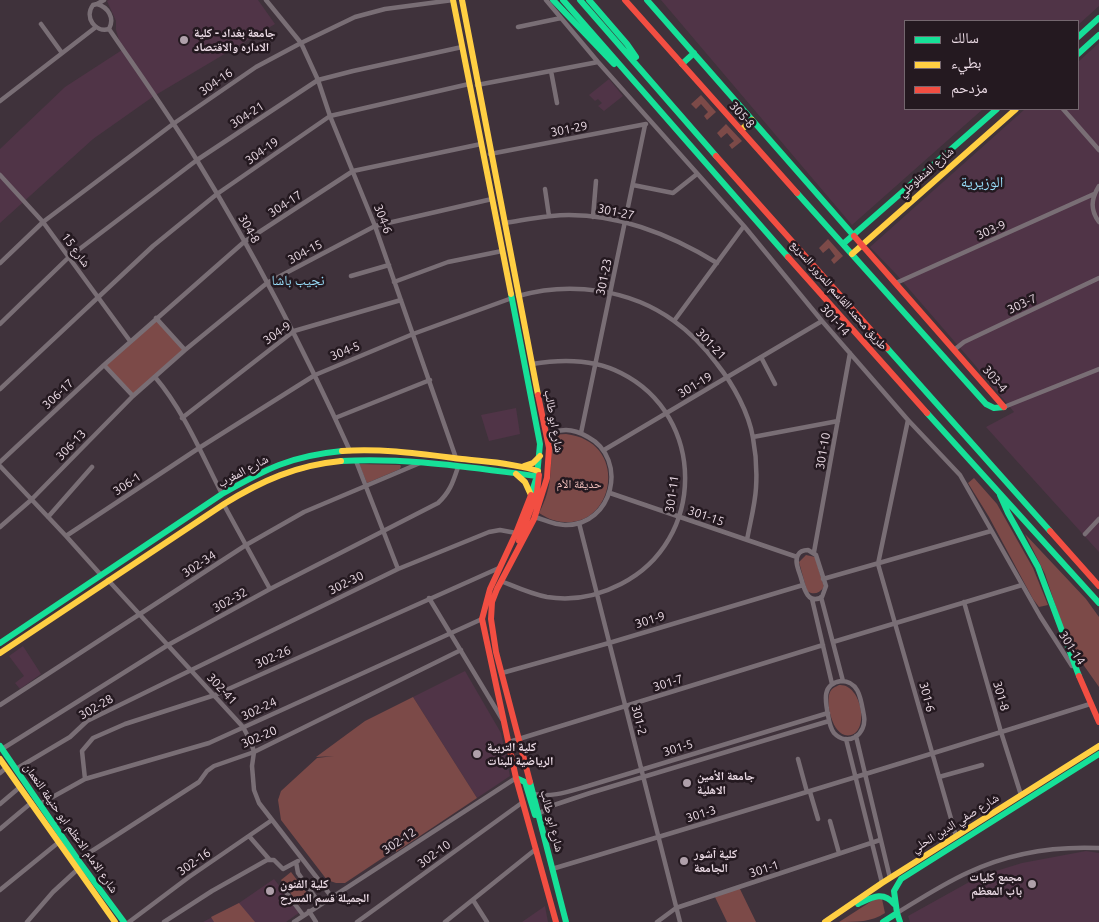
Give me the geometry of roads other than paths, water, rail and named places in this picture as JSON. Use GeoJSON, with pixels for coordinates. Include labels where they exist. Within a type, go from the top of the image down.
{"type":"FeatureCollection","features":[{"type":"Feature","properties":{"kind":"main road","name":"شارع ابو طالب"},"geometry":{"type":"LineString","coordinates":[[453,0],[502,251],[532,364],[547,433],[550,464],[543,498],[501,581],[494,598],[491,620],[502,673],[566,922]]}},
{"type":"Feature","properties":{"kind":"main road","name":"شارع ابو طالب"},"geometry":{"type":"LineString","coordinates":[[462,0],[504,223],[539,433],[540,456],[538,474],[531,496],[486,598],[482,619],[516,778],[556,922]]}},
{"type":"Feature","properties":{"kind":"main road"},"geometry":{"type":"LineString","coordinates":[[553,0],[610,60],[633,79]]}},
{"type":"Feature","properties":{"kind":"main road","name":"طريق محمد القاسم للمرور السريع"},"geometry":{"type":"LineString","coordinates":[[564,0],[848,325],[1099,604]]}},
{"type":"Feature","properties":{"kind":"main road","name":"طريق محمد القاسم للمرور السريع"},"geometry":{"type":"LineString","coordinates":[[580,0],[1099,586]]}},
{"type":"Feature","properties":{"kind":"main road"},"geometry":{"type":"LineString","coordinates":[[589,0],[627,44],[639,60],[646,74]]}},
{"type":"Feature","properties":{"kind":"main road","name":"305-8"},"geometry":{"type":"LineString","coordinates":[[625,0],[843,244]]}},
{"type":"Feature","properties":{"kind":"main road","name":"305-8"},"geometry":{"type":"LineString","coordinates":[[647,0],[854,236]]}},
{"type":"Feature","properties":{"kind":"main road"},"geometry":{"type":"LineString","coordinates":[[1079,36],[1099,18]]}},
{"type":"Feature","properties":{"kind":"main road"},"geometry":{"type":"LineString","coordinates":[[1079,53],[1099,35]]}},
{"type":"Feature","properties":{"kind":"main road"},"geometry":{"type":"LineString","coordinates":[[682,64],[694,53]]}},
{"type":"Feature","properties":{"kind":"main road","name":"شارع المنفلوطي"},"geometry":{"type":"LineString","coordinates":[[843,244],[996,110]]}},
{"type":"Feature","properties":{"kind":"main road","name":"شارع المنفلوطي"},"geometry":{"type":"LineString","coordinates":[[852,254],[1015,110]]}},
{"type":"Feature","properties":{"kind":"main road"},"geometry":{"type":"LineString","coordinates":[[741,130],[752,120]]}},
{"type":"Feature","properties":{"kind":"main road"},"geometry":{"type":"LineString","coordinates":[[943,156],[951,166]]}},
{"type":"Feature","properties":{"kind":"main road"},"geometry":{"type":"LineString","coordinates":[[902,193],[910,201]]}},
{"type":"Feature","properties":{"kind":"main road","name":"303-4"},"geometry":{"type":"LineString","coordinates":[[854,236],[1004,407]]}},
{"type":"Feature","properties":{"kind":"main road","name":"303-4"},"geometry":{"type":"LineString","coordinates":[[843,244],[986,404],[994,408],[1004,407]]}},
{"type":"Feature","properties":{"kind":"main road"},"geometry":{"type":"LineString","coordinates":[[899,306],[909,298]]}},
{"type":"Feature","properties":{"kind":"main road"},"geometry":{"type":"LineString","coordinates":[[945,357],[954,350]]}},
{"type":"Feature","properties":{"kind":"main road","name":"شارع المغرب"},"geometry":{"type":"LineString","coordinates":[[0,643],[222,494],[258,473],[278,464],[308,456],[350,451],[391,451],[524,466],[538,474]]}},
{"type":"Feature","properties":{"kind":"main road"},"geometry":{"type":"LineString","coordinates":[[390,461],[391,451]]}},
{"type":"Feature","properties":{"kind":"main road"},"geometry":{"type":"LineString","coordinates":[[524,466],[533,463],[540,456]]}},
{"type":"Feature","properties":{"kind":"main road","name":"شارع المغرب"},"geometry":{"type":"LineString","coordinates":[[0,653],[224,505],[263,481],[282,472],[303,466],[356,461],[390,461],[516,474],[538,474]]}},
{"type":"Feature","properties":{"kind":"main road"},"geometry":{"type":"LineString","coordinates":[[516,553],[537,492],[538,474],[546,471],[550,464]]}},
{"type":"Feature","properties":{"kind":"main road"},"geometry":{"type":"LineString","coordinates":[[516,474],[525,482],[531,496]]}},
{"type":"Feature","properties":{"kind":"main road"},"geometry":{"type":"LineString","coordinates":[[998,491],[1004,506],[1038,566],[1052,600],[1078,676],[1098,720]]}},
{"type":"Feature","properties":{"kind":"main road","name":"شارع صفي الدين الحلي"},"geometry":{"type":"LineString","coordinates":[[824,922],[882,883],[1099,746]]}},
{"type":"Feature","properties":{"kind":"main road","name":"شارع الامام الاعظم ابو حنيفة النعمان"},"geometry":{"type":"LineString","coordinates":[[1,747],[78,860],[124,922]]}},
{"type":"Feature","properties":{"kind":"main road","name":"شارع صفي الدين الحلي"},"geometry":{"type":"LineString","coordinates":[[896,911],[893,891],[901,878],[1099,754]]}},
{"type":"Feature","properties":{"kind":"main road","name":"شارع الامام الاعظم ابو حنيفة النعمان"},"geometry":{"type":"LineString","coordinates":[[0,759],[115,922]]}},
{"type":"Feature","properties":{"kind":"main road"},"geometry":{"type":"LineString","coordinates":[[516,778],[525,782],[532,810],[541,826]]}},
{"type":"Feature","properties":{"kind":"main road"},"geometry":{"type":"LineString","coordinates":[[537,848],[546,845]]}},
{"type":"Feature","properties":{"kind":"main road"},"geometry":{"type":"LineString","coordinates":[[848,906],[881,894],[888,896],[900,922]]}},
{"type":"Feature","properties":{"kind":"main road"},"geometry":{"type":"LineString","coordinates":[[885,921],[896,911]]}},
{"type":"Feature","properties":{"kind":"main road"},"geometry":{"type":"LineString","coordinates":[[885,921],[891,920],[894,922]]}},
{"type":"Feature","properties":{"kind":"street","name":"304-8"},"geometry":{"type":"LineString","coordinates":[[90,0],[95,5],[106,8],[110,13],[112,22],[109,29],[197,160],[217,194],[294,331],[350,451]]}},
{"type":"Feature","properties":{"kind":"street"},"geometry":{"type":"LineString","coordinates":[[104,0],[90,10],[90,16],[96,27],[103,30],[109,29]]}},
{"type":"Feature","properties":{"kind":"street","name":"304-6"},"geometry":{"type":"LineString","coordinates":[[266,0],[301,43],[318,80],[330,116],[389,264],[456,458]]}},
{"type":"Feature","properties":{"kind":"street","name":"304-16"},"geometry":{"type":"LineString","coordinates":[[0,263],[43,222],[173,124],[256,67],[355,17],[384,9],[453,0]]}},
{"type":"Feature","properties":{"kind":"street","name":"301-14"},"geometry":{"type":"LineString","coordinates":[[546,0],[598,62],[744,226],[822,321],[908,420],[960,475],[1040,616],[1078,676]]}},
{"type":"Feature","properties":{"kind":"street"},"geometry":{"type":"LineString","coordinates":[[518,27],[560,18]]}},
{"type":"Feature","properties":{"kind":"street"},"geometry":{"type":"LineString","coordinates":[[42,24],[62,53]]}},
{"type":"Feature","properties":{"kind":"street"},"geometry":{"type":"LineString","coordinates":[[0,101],[96,27]]}},
{"type":"Feature","properties":{"kind":"street","name":"304-21"},"geometry":{"type":"LineString","coordinates":[[0,324],[69,257],[197,160],[318,80],[462,47]]}},
{"type":"Feature","properties":{"kind":"street"},"geometry":{"type":"LineString","coordinates":[[477,85],[598,62]]}},
{"type":"Feature","properties":{"kind":"street"},"geometry":{"type":"LineString","coordinates":[[551,71],[557,103]]}},
{"type":"Feature","properties":{"kind":"street","name":"304-19"},"geometry":{"type":"LineString","coordinates":[[0,388],[153,246],[217,194],[330,116],[469,84]]}},
{"type":"Feature","properties":{"kind":"street"},"geometry":{"type":"LineString","coordinates":[[1064,110],[1099,150]]}},
{"type":"Feature","properties":{"kind":"street"},"geometry":{"type":"LineString","coordinates":[[646,125],[650,121]]}},
{"type":"Feature","properties":{"kind":"street","name":"301-29"},"geometry":{"type":"LineString","coordinates":[[490,154],[646,125]]}},
{"type":"Feature","properties":{"kind":"street","name":"301-23"},"geometry":{"type":"LineString","coordinates":[[581,433],[646,125]]}},
{"type":"Feature","properties":{"kind":"street","name":"304-17"},"geometry":{"type":"LineString","coordinates":[[130,341],[244,242],[353,171],[481,144]]}},
{"type":"Feature","properties":{"kind":"street"},"geometry":{"type":"LineString","coordinates":[[633,185],[673,193],[697,174]]}},
{"type":"Feature","properties":{"kind":"street","name":"شارع 15"},"geometry":{"type":"LineString","coordinates":[[0,175],[43,222],[130,341]]}},
{"type":"Feature","properties":{"kind":"street"},"geometry":{"type":"LineString","coordinates":[[593,217],[596,181]]}},
{"type":"Feature","properties":{"kind":"street"},"geometry":{"type":"LineString","coordinates":[[1099,186],[1094,194],[1093,210],[1099,222]]}},
{"type":"Feature","properties":{"kind":"street"},"geometry":{"type":"LineString","coordinates":[[545,189],[549,216]]}},
{"type":"Feature","properties":{"kind":"street","name":"303-9"},"geometry":{"type":"LineString","coordinates":[[896,283],[1094,194]]}},
{"type":"Feature","properties":{"kind":"street","name":"304-15"},"geometry":{"type":"LineString","coordinates":[[155,377],[267,283],[375,226],[492,200]]}},
{"type":"Feature","properties":{"kind":"street","name":"301-27"},"geometry":{"type":"LineString","coordinates":[[504,223],[549,216],[593,217],[625,223],[670,237],[694,249],[717,264]]}},
{"type":"Feature","properties":{"kind":"street"},"geometry":{"type":"LineString","coordinates":[[674,321],[744,226]]}},
{"type":"Feature","properties":{"kind":"street"},"geometry":{"type":"LineString","coordinates":[[394,282],[448,262],[502,251]]}},
{"type":"Feature","properties":{"kind":"street"},"geometry":{"type":"LineString","coordinates":[[351,276],[389,264]]}},
{"type":"Feature","properties":{"kind":"street","name":"303-7"},"geometry":{"type":"LineString","coordinates":[[954,350],[964,342],[1099,278]]}},
{"type":"Feature","properties":{"kind":"street","name":"301-21"},"geometry":{"type":"LineString","coordinates":[[515,297],[548,289],[584,289],[611,293],[635,300],[674,321],[701,344],[728,377],[743,405],[753,437],[756,488],[747,540]]}},
{"type":"Feature","properties":{"kind":"street","name":"304-5"},"geometry":{"type":"LineString","coordinates":[[199,448],[315,375],[413,334],[515,297]]}},
{"type":"Feature","properties":{"kind":"street","name":"304-9"},"geometry":{"type":"LineString","coordinates":[[182,418],[294,331],[401,300]]}},
{"type":"Feature","properties":{"kind":"street"},"geometry":{"type":"LineString","coordinates":[[156,318],[185,350]]}},
{"type":"Feature","properties":{"kind":"street","name":"301-19"},"geometry":{"type":"LineString","coordinates":[[604,450],[822,321]]}},
{"type":"Feature","properties":{"kind":"street","name":"306-17"},"geometry":{"type":"LineString","coordinates":[[0,462],[130,341]]}},
{"type":"Feature","properties":{"kind":"street","name":"301-10"},"geometry":{"type":"LineString","coordinates":[[814,552],[850,353]]}},
{"type":"Feature","properties":{"kind":"street"},"geometry":{"type":"LineString","coordinates":[[761,357],[775,384]]}},
{"type":"Feature","properties":{"kind":"street","name":"301-11"},"geometry":{"type":"LineString","coordinates":[[501,581],[547,597],[572,598],[596,594],[625,582],[650,564],[667,542],[680,518],[686,487],[685,464],[680,441],[666,413],[649,393],[636,382],[612,369],[595,364],[566,361],[532,364]]}},
{"type":"Feature","properties":{"kind":"street"},"geometry":{"type":"LineString","coordinates":[[104,365],[133,396]]}},
{"type":"Feature","properties":{"kind":"street"},"geometry":{"type":"LineString","coordinates":[[1004,407],[1099,369]]}},
{"type":"Feature","properties":{"kind":"street"},"geometry":{"type":"LineString","coordinates":[[155,377],[167,391],[222,494]]}},
{"type":"Feature","properties":{"kind":"street","name":"306-13"},"geometry":{"type":"LineString","coordinates":[[0,527],[31,500],[133,396],[155,377]]}},
{"type":"Feature","properties":{"kind":"street"},"geometry":{"type":"LineString","coordinates":[[335,418],[430,380]]}},
{"type":"Feature","properties":{"kind":"street"},"geometry":{"type":"LineString","coordinates":[[878,564],[908,420]]}},
{"type":"Feature","properties":{"kind":"street"},"geometry":{"type":"LineString","coordinates":[[753,437],[838,421]]}},
{"type":"Feature","properties":{"kind":"street"},"geometry":{"type":"LineString","coordinates":[[535,517],[555,524],[567,525],[589,519],[606,502],[612,480],[612,469],[604,450],[594,440],[581,433],[566,430],[547,433]]}},
{"type":"Feature","properties":{"kind":"street","name":"306-1"},"geometry":{"type":"LineString","coordinates":[[66,536],[199,448]]}},
{"type":"Feature","properties":{"kind":"street"},"geometry":{"type":"LineString","coordinates":[[356,461],[398,569]]}},
{"type":"Feature","properties":{"kind":"street","name":"302-34"},"geometry":{"type":"LineString","coordinates":[[0,705],[246,545],[304,512],[421,463]]}},
{"type":"Feature","properties":{"kind":"street"},"geometry":{"type":"LineString","coordinates":[[0,466],[101,575]]}},
{"type":"Feature","properties":{"kind":"street"},"geometry":{"type":"LineString","coordinates":[[48,517],[92,467]]}},
{"type":"Feature","properties":{"kind":"street","name":"302-32"},"geometry":{"type":"LineString","coordinates":[[1,747],[168,645],[270,589],[438,503],[447,495],[452,486],[458,467]]}},
{"type":"Feature","properties":{"kind":"street","name":"301-15"},"geometry":{"type":"LineString","coordinates":[[610,493],[797,557]]}},
{"type":"Feature","properties":{"kind":"street"},"geometry":{"type":"LineString","coordinates":[[224,505],[270,589]]}},
{"type":"Feature","properties":{"kind":"street"},"geometry":{"type":"LineString","coordinates":[[1085,534],[1099,519]]}},
{"type":"Feature","properties":{"kind":"street","name":"301-2"},"geometry":{"type":"LineString","coordinates":[[579,523],[680,922]]}},
{"type":"Feature","properties":{"kind":"street","name":"302-30"},"geometry":{"type":"LineString","coordinates":[[191,671],[398,569],[489,532],[500,530],[516,533]]}},
{"type":"Feature","properties":{"kind":"street"},"geometry":{"type":"LineString","coordinates":[[823,579],[991,531]]}},
{"type":"Feature","properties":{"kind":"street"},"geometry":{"type":"LineString","coordinates":[[812,599],[821,597],[826,590],[818,558],[814,552],[805,550],[799,553],[797,563],[806,595],[812,599],[832,684]]}},
{"type":"Feature","properties":{"kind":"street","name":"301-6"},"geometry":{"type":"LineString","coordinates":[[878,564],[956,836]]}},
{"type":"Feature","properties":{"kind":"street","name":"302-26"},"geometry":{"type":"LineString","coordinates":[[85,779],[82,751],[93,738],[125,724],[215,695],[499,567]]}},
{"type":"Feature","properties":{"kind":"street","name":"302-41"},"geometry":{"type":"LineString","coordinates":[[108,580],[243,727],[252,742],[254,752],[252,766],[254,790],[259,803],[331,896]]}},
{"type":"Feature","properties":{"kind":"street","name":"301-9"},"geometry":{"type":"LineString","coordinates":[[502,673],[803,585]]}},
{"type":"Feature","properties":{"kind":"street"},"geometry":{"type":"LineString","coordinates":[[833,642],[1022,585]]}},
{"type":"Feature","properties":{"kind":"street"},"geometry":{"type":"LineString","coordinates":[[821,597],[843,680]]}},
{"type":"Feature","properties":{"kind":"street"},"geometry":{"type":"LineString","coordinates":[[429,598],[505,724]]}},
{"type":"Feature","properties":{"kind":"street","name":"301-8"},"geometry":{"type":"LineString","coordinates":[[964,602],[1021,795]]}},
{"type":"Feature","properties":{"kind":"street","name":"302-24"},"geometry":{"type":"LineString","coordinates":[[40,804],[85,779],[209,743],[482,619]]}},
{"type":"Feature","properties":{"kind":"street","name":"301-7"},"geometry":{"type":"LineString","coordinates":[[509,742],[823,645]]}},
{"type":"Feature","properties":{"kind":"street","name":"302-20"},"geometry":{"type":"LineString","coordinates":[[78,860],[199,782],[206,771],[214,766],[254,752],[461,650]]}},
{"type":"Feature","properties":{"kind":"street","name":"302-28"},"geometry":{"type":"LineString","coordinates":[[16,769],[70,737],[87,721],[191,671]]}},
{"type":"Feature","properties":{"kind":"street"},"geometry":{"type":"LineString","coordinates":[[843,680],[853,684],[859,693],[865,722],[862,731],[856,736],[846,739],[834,733],[829,721],[825,694],[832,684],[843,680]]}},
{"type":"Feature","properties":{"kind":"street","name":"301-3"},"geometry":{"type":"LineString","coordinates":[[552,869],[865,776],[1090,704]]}},
{"type":"Feature","properties":{"kind":"street","name":"301-5"},"geometry":{"type":"LineString","coordinates":[[533,794],[555,794],[588,786],[828,713]]}},
{"type":"Feature","properties":{"kind":"street","name":"301-5"},"geometry":{"type":"LineString","coordinates":[[538,814],[554,805],[590,793],[829,721]]}},
{"type":"Feature","properties":{"kind":"street"},"geometry":{"type":"LineString","coordinates":[[778,728],[780,735]]}},
{"type":"Feature","properties":{"kind":"street"},"geometry":{"type":"LineString","coordinates":[[856,736],[890,878]]}},
{"type":"Feature","properties":{"kind":"street"},"geometry":{"type":"LineString","coordinates":[[846,739],[870,842],[882,883]]}},
{"type":"Feature","properties":{"kind":"street"},"geometry":{"type":"LineString","coordinates":[[733,742],[735,749]]}},
{"type":"Feature","properties":{"kind":"street"},"geometry":{"type":"LineString","coordinates":[[688,756],[690,763]]}},
{"type":"Feature","properties":{"kind":"street"},"geometry":{"type":"LineString","coordinates":[[798,759],[818,819]]}},
{"type":"Feature","properties":{"kind":"street"},"geometry":{"type":"LineString","coordinates":[[939,777],[982,764]]}},
{"type":"Feature","properties":{"kind":"street"},"geometry":{"type":"LineString","coordinates":[[0,773],[6,768]]}},
{"type":"Feature","properties":{"kind":"street","name":"302-12"},"geometry":{"type":"LineString","coordinates":[[294,922],[331,896],[516,778]]}},
{"type":"Feature","properties":{"kind":"street"},"geometry":{"type":"LineString","coordinates":[[588,786],[590,793]]}},
{"type":"Feature","properties":{"kind":"street"},"geometry":{"type":"LineString","coordinates":[[0,804],[20,787]]}},
{"type":"Feature","properties":{"kind":"street","name":"302-10"},"geometry":{"type":"LineString","coordinates":[[357,922],[523,802]]}},
{"type":"Feature","properties":{"kind":"street"},"geometry":{"type":"LineString","coordinates":[[0,829],[31,803]]}},
{"type":"Feature","properties":{"kind":"street","name":"302-16"},"geometry":{"type":"LineString","coordinates":[[129,922],[189,877],[272,820]]}},
{"type":"Feature","properties":{"kind":"street"},"geometry":{"type":"LineString","coordinates":[[830,821],[839,853]]}},
{"type":"Feature","properties":{"kind":"street"},"geometry":{"type":"LineString","coordinates":[[249,836],[269,859],[274,860],[284,869],[296,862],[300,856]]}},
{"type":"Feature","properties":{"kind":"street","name":"301-1"},"geometry":{"type":"LineString","coordinates":[[657,922],[676,908],[880,840]]}},
{"type":"Feature","properties":{"kind":"street"},"geometry":{"type":"LineString","coordinates":[[0,890],[59,842]]}},
{"type":"Feature","properties":{"kind":"street"},"geometry":{"type":"LineString","coordinates":[[896,911],[967,873],[1010,857],[1063,847],[1099,848]]}},
{"type":"Feature","properties":{"kind":"street"},"geometry":{"type":"LineString","coordinates":[[445,922],[537,848]]}},
{"type":"Feature","properties":{"kind":"street"},"geometry":{"type":"LineString","coordinates":[[164,922],[212,891],[269,859]]}},
{"type":"Feature","properties":{"kind":"street"},"geometry":{"type":"LineString","coordinates":[[296,862],[298,873],[320,904]]}},
{"type":"Feature","properties":{"kind":"street"},"geometry":{"type":"LineString","coordinates":[[27,922],[53,892],[78,869]]}},
{"type":"Feature","properties":{"kind":"street"},"geometry":{"type":"LineString","coordinates":[[282,887],[303,915]]}},
{"type":"Feature","properties":{"kind":"street"},"geometry":{"type":"LineString","coordinates":[[473,900],[487,922]]}},
{"type":"Feature","properties":{"kind":"street"},"geometry":{"type":"LineString","coordinates":[[309,911],[316,922]]}},
{"type":"Feature","properties":{"kind":"place","name":"جامعة بغداد - كلية الاداره والاقتصاد"},"geometry":{"type":"Point","coordinates":[184,40]}},
{"type":"Feature","properties":{"kind":"place","name":"كلية التربية الرياضية للبنات"},"geometry":{"type":"Point","coordinates":[477,754]}},
{"type":"Feature","properties":{"kind":"place","name":"جامعة الأمين الاهلية"},"geometry":{"type":"Point","coordinates":[687,783]}},
{"type":"Feature","properties":{"kind":"place","name":"كلية آشور الجامعة"},"geometry":{"type":"Point","coordinates":[684,861]}},
{"type":"Feature","properties":{"kind":"place","name":"مجمع كليات باب المعظم"},"geometry":{"type":"Point","coordinates":[1032,884]}},
{"type":"Feature","properties":{"kind":"place","name":"كلية الفنون الجميلة قسم المسرح"},"geometry":{"type":"Point","coordinates":[270,891]}},
{"type":"Feature","properties":{"kind":"district","name":"الوزيرية"},"geometry":{"type":"Point","coordinates":[982,182]}},
{"type":"Feature","properties":{"kind":"district","name":"نجيب باشا"},"geometry":{"type":"Point","coordinates":[298,280]}},
{"type":"Feature","properties":{"kind":"park label","name":"حديقة الأم"},"geometry":{"type":"Point","coordinates":[579,484]}}]}
